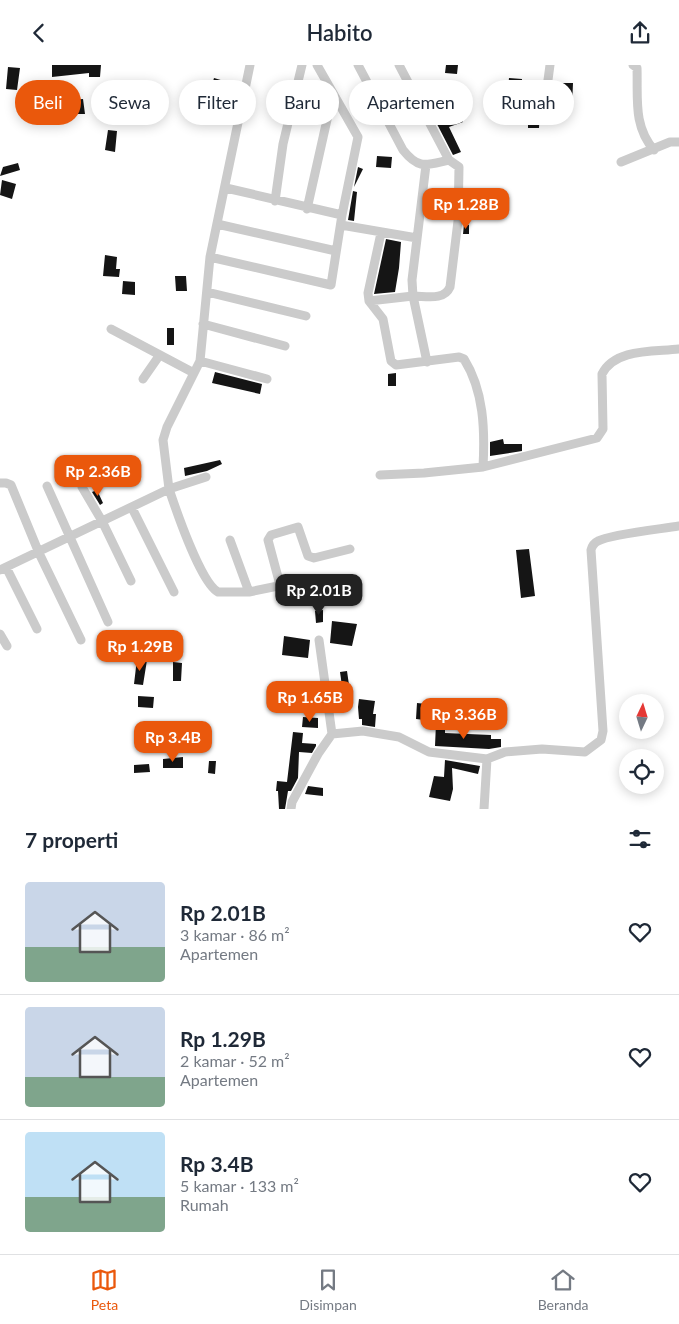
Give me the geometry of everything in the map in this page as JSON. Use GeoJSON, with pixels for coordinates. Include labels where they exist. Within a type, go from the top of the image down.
{"type":"FeatureCollection","features":[{"type":"Feature","properties":{"kind":"street"},"geometry":{"type":"LineString","coordinates":[[250,65],[226,188],[210,257],[202,324],[200,361],[167,427],[164,439],[169,489],[177,513],[208,582],[218,592],[249,592],[276,588],[279,584],[268,540],[271,535],[298,527],[308,556],[312,558],[350,549]]}},
{"type":"Feature","properties":{"kind":"street"},"geometry":{"type":"LineString","coordinates":[[275,201],[283,144],[302,65]]}},
{"type":"Feature","properties":{"kind":"street"},"geometry":{"type":"LineString","coordinates":[[317,65],[326,80]]}},
{"type":"Feature","properties":{"kind":"street"},"geometry":{"type":"LineString","coordinates":[[358,65],[403,150],[413,162],[426,165],[449,160]]}},
{"type":"Feature","properties":{"kind":"street"},"geometry":{"type":"LineString","coordinates":[[369,301],[413,296],[440,297],[447,293],[450,287],[458,221],[459,167],[449,160],[399,65]]}},
{"type":"Feature","properties":{"kind":"street"},"geometry":{"type":"LineString","coordinates":[[548,80],[550,65]]}},
{"type":"Feature","properties":{"kind":"street"},"geometry":{"type":"LineString","coordinates":[[632,65],[637,68],[637,112],[641,129],[654,150]]}},
{"type":"Feature","properties":{"kind":"street"},"geometry":{"type":"LineString","coordinates":[[210,257],[331,285],[341,220],[358,137],[339,104]]}},
{"type":"Feature","properties":{"kind":"street"},"geometry":{"type":"LineString","coordinates":[[307,209],[326,125]]}},
{"type":"Feature","properties":{"kind":"street"},"geometry":{"type":"LineString","coordinates":[[620,162],[670,142],[679,142]]}},
{"type":"Feature","properties":{"kind":"street"},"geometry":{"type":"LineString","coordinates":[[426,165],[412,280],[413,296],[427,362]]}},
{"type":"Feature","properties":{"kind":"street"},"geometry":{"type":"LineString","coordinates":[[226,188],[307,209],[380,233],[417,238]]}},
{"type":"Feature","properties":{"kind":"street"},"geometry":{"type":"LineString","coordinates":[[217,224],[336,251]]}},
{"type":"Feature","properties":{"kind":"street"},"geometry":{"type":"LineString","coordinates":[[380,233],[368,293],[369,301],[383,319],[393,364],[427,362],[458,357],[466,361],[478,389],[484,425],[483,467]]}},
{"type":"Feature","properties":{"kind":"street"},"geometry":{"type":"LineString","coordinates":[[207,292],[306,315]]}},
{"type":"Feature","properties":{"kind":"street"},"geometry":{"type":"LineString","coordinates":[[202,324],[285,346]]}},
{"type":"Feature","properties":{"kind":"street"},"geometry":{"type":"LineString","coordinates":[[112,329],[159,357],[194,373]]}},
{"type":"Feature","properties":{"kind":"street"},"geometry":{"type":"LineString","coordinates":[[380,475],[483,467],[597,438],[603,429],[602,374],[606,366],[626,355],[679,349]]}},
{"type":"Feature","properties":{"kind":"street"},"geometry":{"type":"LineString","coordinates":[[143,379],[159,357]]}},
{"type":"Feature","properties":{"kind":"street"},"geometry":{"type":"LineString","coordinates":[[200,361],[267,379]]}},
{"type":"Feature","properties":{"kind":"street"},"geometry":{"type":"LineString","coordinates":[[36,629],[3,569],[169,489],[206,477]]}},
{"type":"Feature","properties":{"kind":"street"},"geometry":{"type":"LineString","coordinates":[[0,483],[11,485],[39,553],[81,640]]}},
{"type":"Feature","properties":{"kind":"street"},"geometry":{"type":"LineString","coordinates":[[47,486],[108,622]]}},
{"type":"Feature","properties":{"kind":"street"},"geometry":{"type":"LineString","coordinates":[[82,487],[102,521],[131,581]]}},
{"type":"Feature","properties":{"kind":"street"},"geometry":{"type":"LineString","coordinates":[[132,508],[174,592]]}},
{"type":"Feature","properties":{"kind":"street"},"geometry":{"type":"LineString","coordinates":[[332,734],[363,731],[399,737],[429,752],[487,759],[505,752],[542,749],[585,752],[601,740],[604,731],[592,547],[598,540],[679,526]]}},
{"type":"Feature","properties":{"kind":"street"},"geometry":{"type":"LineString","coordinates":[[230,540],[249,592]]}},
{"type":"Feature","properties":{"kind":"street"},"geometry":{"type":"LineString","coordinates":[[0,634],[7,646]]}},
{"type":"Feature","properties":{"kind":"street"},"geometry":{"type":"LineString","coordinates":[[291,809],[292,802],[318,754],[332,734],[319,640]]}},
{"type":"Feature","properties":{"kind":"street"},"geometry":{"type":"LineString","coordinates":[[484,809],[487,759]]}},
{"type":"Feature","properties":{"kind":"building"},"geometry":{"type":"Polygon","coordinates":[[[52,65],[101,65],[100,77],[89,77],[89,73],[52,77],[52,65]]]}},
{"type":"Feature","properties":{"kind":"building"},"geometry":{"type":"Polygon","coordinates":[[[446,65],[458,65],[457,74],[445,73],[446,65]]]}},
{"type":"Feature","properties":{"kind":"building"},"geometry":{"type":"Polygon","coordinates":[[[8,67],[20,68],[18,80],[15,80],[15,90],[6,89],[8,67]]]}},
{"type":"Feature","properties":{"kind":"building"},"geometry":{"type":"Polygon","coordinates":[[[509,78],[522,79],[522,80],[509,80],[509,78]]]}},
{"type":"Feature","properties":{"kind":"building"},"geometry":{"type":"Polygon","coordinates":[[[81,99],[83,99],[85,114],[81,114],[81,99]]]}},
{"type":"Feature","properties":{"kind":"building"},"geometry":{"type":"Polygon","coordinates":[[[438,125],[455,125],[449,127],[461,152],[453,155],[438,125]]]}},
{"type":"Feature","properties":{"kind":"building"},"geometry":{"type":"Polygon","coordinates":[[[528,125],[539,125],[539,128],[528,128],[528,125]]]}},
{"type":"Feature","properties":{"kind":"building"},"geometry":{"type":"Polygon","coordinates":[[[108,130],[117,131],[115,152],[105,150],[108,130]]]}},
{"type":"Feature","properties":{"kind":"building"},"geometry":{"type":"Polygon","coordinates":[[[377,156],[392,157],[391,168],[376,167],[377,156]]]}},
{"type":"Feature","properties":{"kind":"building"},"geometry":{"type":"Polygon","coordinates":[[[18,163],[20,170],[0,176],[3,167],[18,163]]]}},
{"type":"Feature","properties":{"kind":"building"},"geometry":{"type":"Polygon","coordinates":[[[358,167],[363,169],[354,187],[358,167]]]}},
{"type":"Feature","properties":{"kind":"building"},"geometry":{"type":"Polygon","coordinates":[[[2,180],[16,184],[12,199],[0,195],[2,180]]]}},
{"type":"Feature","properties":{"kind":"building"},"geometry":{"type":"Polygon","coordinates":[[[353,191],[357,192],[354,221],[348,220],[353,191]]]}},
{"type":"Feature","properties":{"kind":"building"},"geometry":{"type":"Polygon","coordinates":[[[464,225],[469,225],[469,234],[463,234],[464,225]]]}},
{"type":"Feature","properties":{"kind":"building"},"geometry":{"type":"Polygon","coordinates":[[[386,239],[401,242],[395,292],[374,294],[386,239]]]}},
{"type":"Feature","properties":{"kind":"building"},"geometry":{"type":"Polygon","coordinates":[[[105,255],[117,257],[116,269],[120,269],[119,277],[103,276],[105,255]]]}},
{"type":"Feature","properties":{"kind":"building"},"geometry":{"type":"Polygon","coordinates":[[[175,276],[186,276],[187,291],[176,291],[175,276]]]}},
{"type":"Feature","properties":{"kind":"building"},"geometry":{"type":"Polygon","coordinates":[[[123,281],[135,282],[135,295],[122,294],[123,281]]]}},
{"type":"Feature","properties":{"kind":"building"},"geometry":{"type":"Polygon","coordinates":[[[167,328],[174,328],[174,345],[167,345],[167,328]]]}},
{"type":"Feature","properties":{"kind":"building"},"geometry":{"type":"Polygon","coordinates":[[[215,372],[262,384],[260,394],[212,383],[215,372]]]}},
{"type":"Feature","properties":{"kind":"building"},"geometry":{"type":"Polygon","coordinates":[[[396,373],[396,386],[388,386],[388,374],[396,373]]]}},
{"type":"Feature","properties":{"kind":"building"},"geometry":{"type":"Polygon","coordinates":[[[503,439],[504,444],[522,444],[522,451],[490,456],[490,442],[503,439]]]}},
{"type":"Feature","properties":{"kind":"building"},"geometry":{"type":"Polygon","coordinates":[[[220,460],[222,464],[207,471],[185,476],[184,468],[220,460]]]}},
{"type":"Feature","properties":{"kind":"building"},"geometry":{"type":"Polygon","coordinates":[[[97,490],[103,503],[100,505],[92,492],[97,490]]]}},
{"type":"Feature","properties":{"kind":"building"},"geometry":{"type":"Polygon","coordinates":[[[529,549],[535,596],[521,598],[516,550],[529,549]]]}},
{"type":"Feature","properties":{"kind":"building"},"geometry":{"type":"Polygon","coordinates":[[[323,610],[323,622],[316,623],[315,611],[323,610]]]}},
{"type":"Feature","properties":{"kind":"building"},"geometry":{"type":"Polygon","coordinates":[[[332,621],[357,624],[352,646],[330,643],[332,621]]]}},
{"type":"Feature","properties":{"kind":"building"},"geometry":{"type":"Polygon","coordinates":[[[284,636],[310,640],[308,658],[282,655],[284,636]]]}},
{"type":"Feature","properties":{"kind":"building"},"geometry":{"type":"Polygon","coordinates":[[[137,659],[147,660],[143,685],[134,684],[137,659]]]}},
{"type":"Feature","properties":{"kind":"building"},"geometry":{"type":"Polygon","coordinates":[[[173,662],[182,663],[181,681],[173,681],[173,662]]]}},
{"type":"Feature","properties":{"kind":"building"},"geometry":{"type":"Polygon","coordinates":[[[347,671],[349,685],[342,686],[340,672],[347,671]]]}},
{"type":"Feature","properties":{"kind":"building"},"geometry":{"type":"Polygon","coordinates":[[[138,696],[154,697],[153,708],[138,707],[138,696]]]}},
{"type":"Feature","properties":{"kind":"building"},"geometry":{"type":"Polygon","coordinates":[[[359,699],[375,701],[373,714],[376,714],[375,727],[362,725],[362,719],[359,719],[359,699]]]}},
{"type":"Feature","properties":{"kind":"building"},"geometry":{"type":"Polygon","coordinates":[[[417,703],[426,704],[425,720],[416,719],[417,703]]]}},
{"type":"Feature","properties":{"kind":"building"},"geometry":{"type":"Polygon","coordinates":[[[303,717],[318,718],[318,728],[302,727],[303,717]]]}},
{"type":"Feature","properties":{"kind":"building"},"geometry":{"type":"Polygon","coordinates":[[[436,723],[445,723],[445,733],[491,735],[491,739],[501,739],[501,747],[489,749],[435,746],[436,723]]]}},
{"type":"Feature","properties":{"kind":"building"},"geometry":{"type":"Polygon","coordinates":[[[293,732],[303,733],[302,743],[316,744],[316,746],[312,753],[299,752],[298,778],[291,791],[288,791],[285,809],[279,809],[278,791],[276,791],[277,781],[287,782],[293,732]]]}},
{"type":"Feature","properties":{"kind":"building"},"geometry":{"type":"Polygon","coordinates":[[[183,757],[183,768],[163,768],[163,759],[183,757]]]}},
{"type":"Feature","properties":{"kind":"building"},"geometry":{"type":"Polygon","coordinates":[[[445,760],[480,766],[478,774],[452,768],[453,789],[450,801],[429,797],[434,776],[444,777],[445,760]]]}},
{"type":"Feature","properties":{"kind":"building"},"geometry":{"type":"Polygon","coordinates":[[[209,761],[216,761],[215,774],[208,773],[209,761]]]}},
{"type":"Feature","properties":{"kind":"building"},"geometry":{"type":"Polygon","coordinates":[[[149,764],[150,772],[134,773],[134,765],[149,764]]]}},
{"type":"Feature","properties":{"kind":"building"},"geometry":{"type":"Polygon","coordinates":[[[308,786],[323,788],[323,796],[305,794],[308,786]]]}}]}
